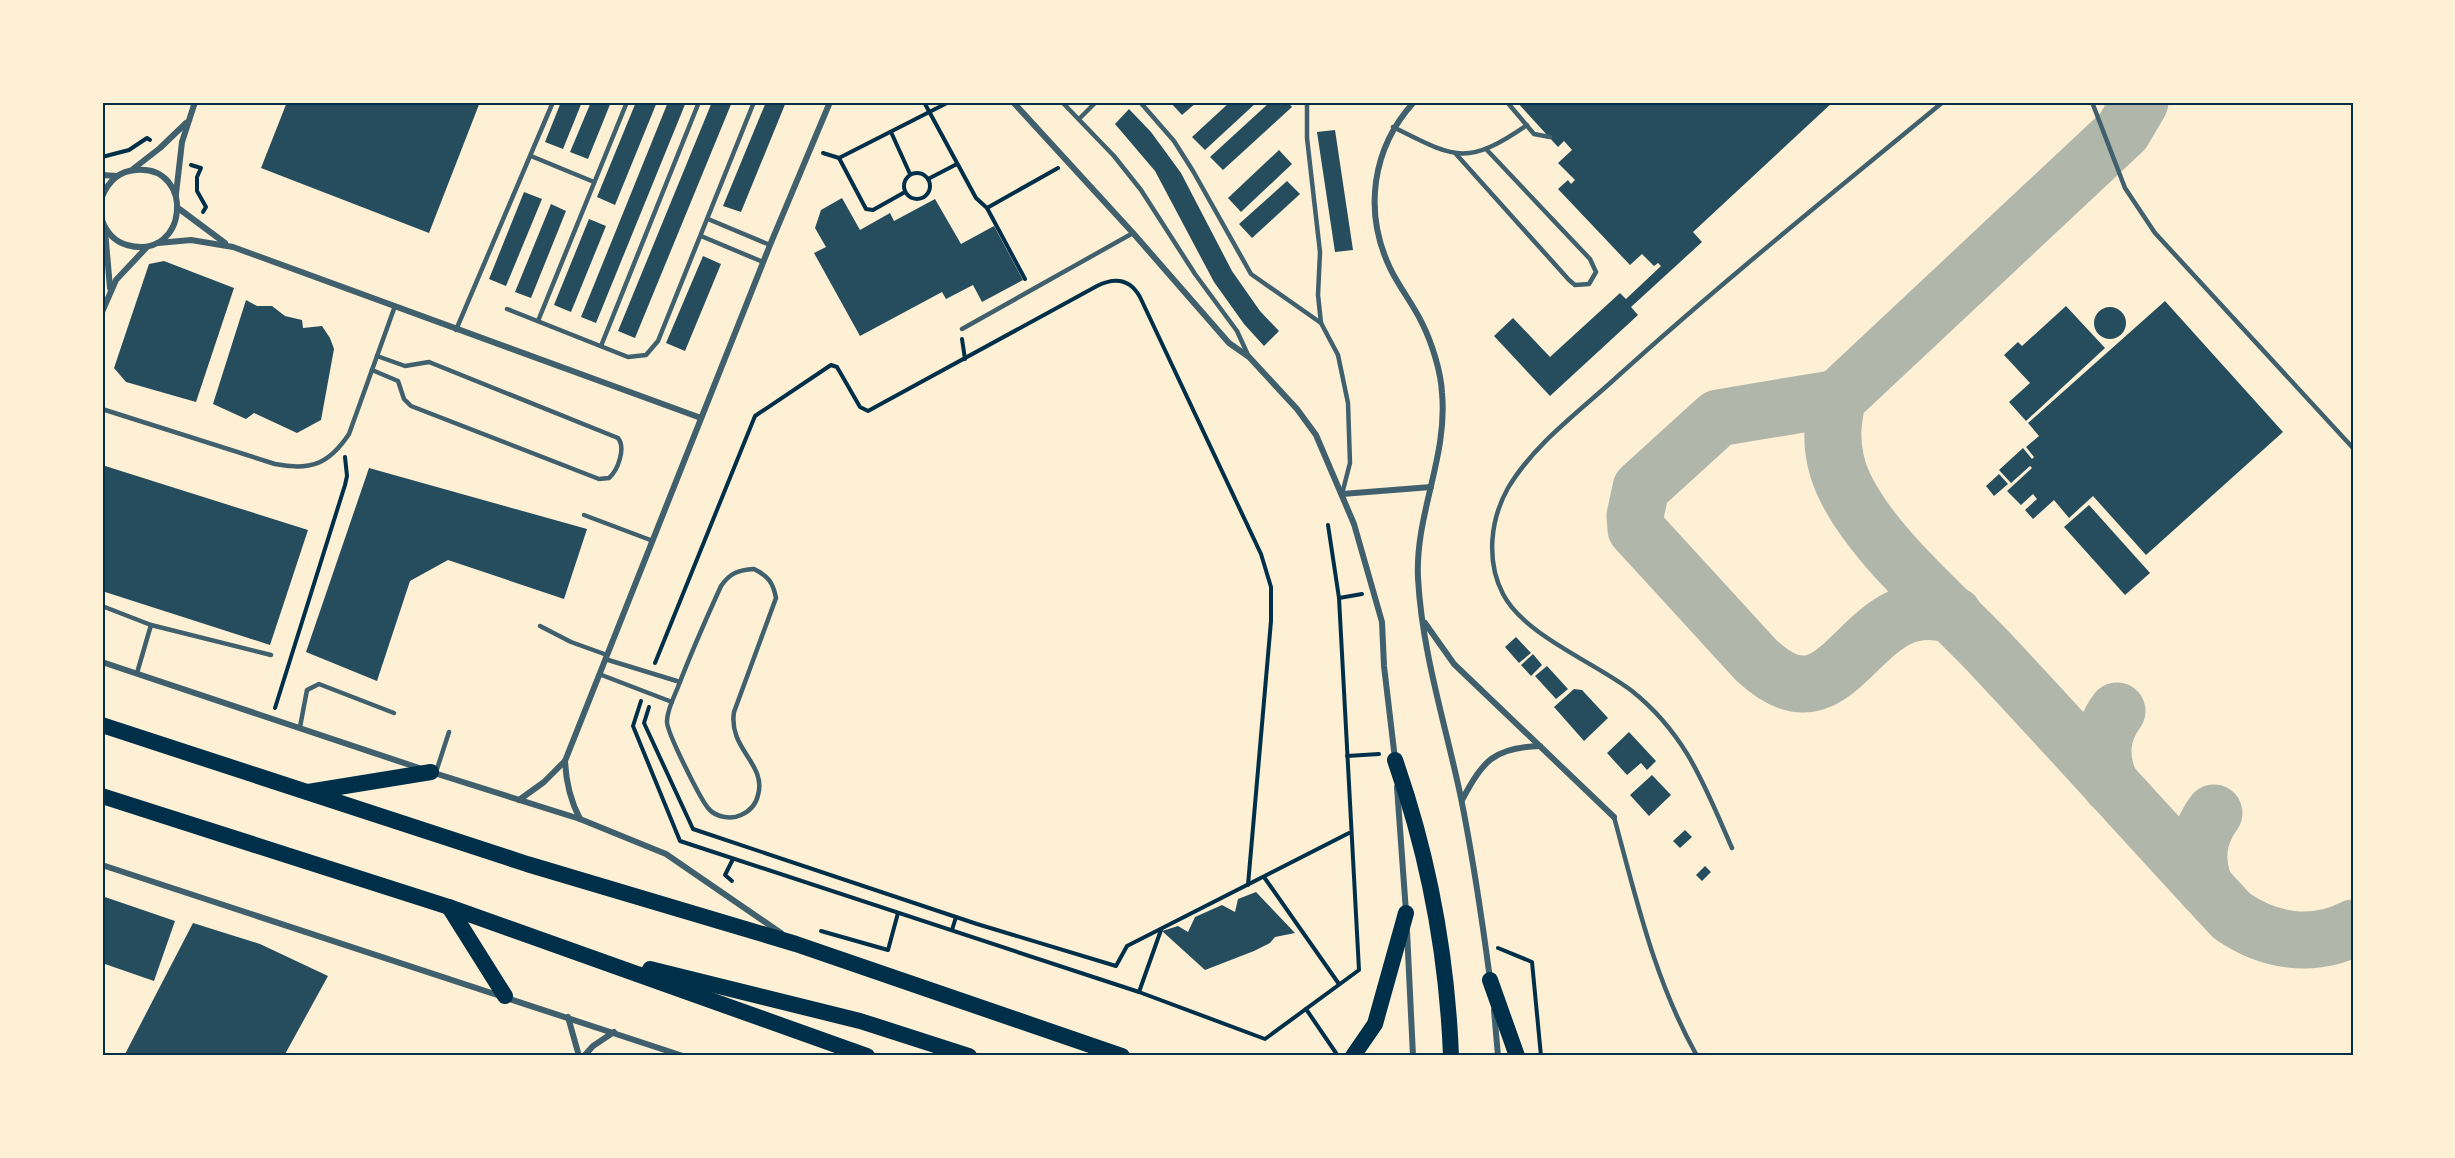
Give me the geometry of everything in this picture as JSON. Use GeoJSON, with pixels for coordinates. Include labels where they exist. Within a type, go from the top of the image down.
{"type":"FeatureCollection","features":[{"type":"Feature","properties":{"kind":"highway"},"geometry":{"type":"LineString","coordinates":[[102,725],[304,793],[527,864],[796,944],[1122,1056]]}},
{"type":"Feature","properties":{"kind":"highway"},"geometry":{"type":"LineString","coordinates":[[1395,757],[1415,815],[1434,895],[1443,946],[1451,1056]]}},
{"type":"Feature","properties":{"kind":"highway"},"geometry":{"type":"LineString","coordinates":[[304,793],[433,772]]}},
{"type":"Feature","properties":{"kind":"highway"},"geometry":{"type":"LineString","coordinates":[[102,796],[449,907],[867,1056]]}},
{"type":"Feature","properties":{"kind":"highway"},"geometry":{"type":"LineString","coordinates":[[449,907],[505,996]]}},
{"type":"Feature","properties":{"kind":"highway"},"geometry":{"type":"LineString","coordinates":[[1353,1056],[1375,1024],[1406,913]]}},
{"type":"Feature","properties":{"kind":"highway"},"geometry":{"type":"LineString","coordinates":[[562,947],[860,1021],[969,1056]]}},
{"type":"Feature","properties":{"kind":"highway"},"geometry":{"type":"LineString","coordinates":[[1490,980],[1517,1056]]}},
{"type":"Feature","properties":{"kind":"street"},"geometry":{"type":"LineString","coordinates":[[158,243],[169,234],[176,221],[179,162],[186,122],[195,102]]}},
{"type":"Feature","properties":{"kind":"street"},"geometry":{"type":"LineString","coordinates":[[519,800],[544,782],[565,761],[763,262],[830,102]]}},
{"type":"Feature","properties":{"kind":"street"},"geometry":{"type":"LineString","coordinates":[[1013,102],[1133,233],[1229,343],[1249,357],[1297,409],[1316,435],[1342,494],[1357,531],[1382,622],[1384,666],[1395,757],[1413,1056]]}},
{"type":"Feature","properties":{"kind":"street"},"geometry":{"type":"LineString","coordinates":[[1413,102],[1393,127],[1380,157],[1374,207],[1379,236],[1389,267],[1423,324],[1442,392],[1443,437],[1422,517],[1418,553],[1422,618],[1461,800],[1485,943],[1498,1056]]}},
{"type":"Feature","properties":{"kind":"street"},"geometry":{"type":"LineString","coordinates":[[102,197],[107,186],[117,176],[131,170],[160,148],[186,122]]}},
{"type":"Feature","properties":{"kind":"street"},"geometry":{"type":"LineString","coordinates":[[131,170],[153,171],[170,184],[176,194]]}},
{"type":"Feature","properties":{"kind":"street"},"geometry":{"type":"LineString","coordinates":[[102,175],[117,176]]}},
{"type":"Feature","properties":{"kind":"street"},"geometry":{"type":"LineString","coordinates":[[178,208],[233,247]]}},
{"type":"Feature","properties":{"kind":"street"},"geometry":{"type":"LineString","coordinates":[[103,223],[123,244],[148,246],[190,240],[233,247],[701,418]]}},
{"type":"Feature","properties":{"kind":"street"},"geometry":{"type":"LineString","coordinates":[[103,223],[110,289]]}},
{"type":"Feature","properties":{"kind":"street"},"geometry":{"type":"LineString","coordinates":[[102,312],[110,289],[122,271],[148,246]]}},
{"type":"Feature","properties":{"kind":"street"},"geometry":{"type":"LineString","coordinates":[[1342,494],[1431,487]]}},
{"type":"Feature","properties":{"kind":"street"},"geometry":{"type":"LineString","coordinates":[[1422,618],[1454,664],[1614,817]]}},
{"type":"Feature","properties":{"kind":"street"},"geometry":{"type":"LineString","coordinates":[[102,662],[580,819],[666,854],[796,944]]}},
{"type":"Feature","properties":{"kind":"street"},"geometry":{"type":"LineString","coordinates":[[1461,800],[1477,772],[1491,757],[1510,748],[1540,746]]}},
{"type":"Feature","properties":{"kind":"street"},"geometry":{"type":"LineString","coordinates":[[565,761],[566,781],[571,801],[580,819]]}},
{"type":"Feature","properties":{"kind":"street"},"geometry":{"type":"LineString","coordinates":[[102,865],[683,1056]]}},
{"type":"Feature","properties":{"kind":"street"},"geometry":{"type":"LineString","coordinates":[[568,1017],[579,1056]]}},
{"type":"Feature","properties":{"kind":"street"},"geometry":{"type":"LineString","coordinates":[[584,1056],[593,1046],[615,1032]]}},
{"type":"Feature","properties":{"kind":"lane"},"geometry":{"type":"LineString","coordinates":[[456,330],[553,102]]}},
{"type":"Feature","properties":{"kind":"lane"},"geometry":{"type":"LineString","coordinates":[[538,321],[627,102]]}},
{"type":"Feature","properties":{"kind":"lane"},"geometry":{"type":"LineString","coordinates":[[601,346],[699,102]]}},
{"type":"Feature","properties":{"kind":"lane"},"geometry":{"type":"LineString","coordinates":[[507,309],[636,358],[646,356],[654,349],[754,102]]}},
{"type":"Feature","properties":{"kind":"lane"},"geometry":{"type":"LineString","coordinates":[[1062,102],[1114,156],[1141,190],[1195,274],[1237,332],[1249,357]]}},
{"type":"Feature","properties":{"kind":"lane"},"geometry":{"type":"LineString","coordinates":[[1079,119],[1096,102]]}},
{"type":"Feature","properties":{"kind":"lane"},"geometry":{"type":"LineString","coordinates":[[1140,102],[1174,141],[1244,264],[1260,281],[1321,323]]}},
{"type":"Feature","properties":{"kind":"lane"},"geometry":{"type":"LineString","coordinates":[[1307,102],[1307,138],[1320,252],[1318,295],[1321,323],[1338,355],[1348,404],[1350,463],[1342,494]]}},
{"type":"Feature","properties":{"kind":"lane"},"geometry":{"type":"LineString","coordinates":[[1507,102],[1538,136],[1550,137]]}},
{"type":"Feature","properties":{"kind":"lane"},"geometry":{"type":"LineString","coordinates":[[1732,848],[1694,761],[1666,725],[1634,693],[1596,666],[1526,623],[1503,594],[1492,560],[1494,523],[1508,489],[1532,455],[1682,318],[1943,102]]}},
{"type":"Feature","properties":{"kind":"lane"},"geometry":{"type":"LineString","coordinates":[[2092,102],[2125,188],[2155,233],[2353,448]]}},
{"type":"Feature","properties":{"kind":"lane"},"geometry":{"type":"LineString","coordinates":[[1393,127],[1437,148],[1466,155],[1486,149],[1527,125]]}},
{"type":"Feature","properties":{"kind":"lane"},"geometry":{"type":"LineString","coordinates":[[1456,154],[1569,280],[1575,285],[1589,284],[1596,272],[1590,259],[1486,149]]}},
{"type":"Feature","properties":{"kind":"lane"},"geometry":{"type":"LineString","coordinates":[[531,156],[594,182]]}},
{"type":"Feature","properties":{"kind":"lane"},"geometry":{"type":"LineString","coordinates":[[708,219],[770,245]]}},
{"type":"Feature","properties":{"kind":"lane"},"geometry":{"type":"LineString","coordinates":[[962,329],[1133,233]]}},
{"type":"Feature","properties":{"kind":"lane"},"geometry":{"type":"LineString","coordinates":[[701,236],[763,262]]}},
{"type":"Feature","properties":{"kind":"lane"},"geometry":{"type":"LineString","coordinates":[[102,409],[275,464],[297,468],[318,464],[337,452],[350,434],[395,306]]}},
{"type":"Feature","properties":{"kind":"lane"},"geometry":{"type":"LineString","coordinates":[[372,370],[398,381],[404,399],[411,406],[599,479],[609,478],[622,450],[618,438],[429,362],[405,366],[377,356]]}},
{"type":"Feature","properties":{"kind":"lane"},"geometry":{"type":"LineString","coordinates":[[584,515],[653,541]]}},
{"type":"Feature","properties":{"kind":"lane"},"geometry":{"type":"LineString","coordinates":[[754,569],[766,576],[774,585],[776,598],[734,712],[732,726],[735,738],[756,772],[760,786],[755,804],[737,817],[724,817],[708,807],[669,730],[667,722],[680,682],[721,586],[729,574],[754,569]]}},
{"type":"Feature","properties":{"kind":"lane"},"geometry":{"type":"LineString","coordinates":[[102,606],[151,625],[271,655]]}},
{"type":"Feature","properties":{"kind":"lane"},"geometry":{"type":"LineString","coordinates":[[137,673],[151,625]]}},
{"type":"Feature","properties":{"kind":"lane"},"geometry":{"type":"LineString","coordinates":[[540,626],[606,657],[680,682]]}},
{"type":"Feature","properties":{"kind":"lane"},"geometry":{"type":"LineString","coordinates":[[599,675],[672,702]]}},
{"type":"Feature","properties":{"kind":"lane"},"geometry":{"type":"LineString","coordinates":[[300,727],[307,690],[319,684],[394,713]]}},
{"type":"Feature","properties":{"kind":"lane"},"geometry":{"type":"LineString","coordinates":[[433,772],[449,732]]}},
{"type":"Feature","properties":{"kind":"lane"},"geometry":{"type":"LineString","coordinates":[[1614,817],[1641,923],[1658,975],[1697,1056]]}},
{"type":"Feature","properties":{"kind":"path"},"geometry":{"type":"LineString","coordinates":[[924,102],[976,198],[987,208],[1031,290]]}},
{"type":"Feature","properties":{"kind":"path"},"geometry":{"type":"LineString","coordinates":[[839,158],[949,102]]}},
{"type":"Feature","properties":{"kind":"path"},"geometry":{"type":"LineString","coordinates":[[891,132],[910,174]]}},
{"type":"Feature","properties":{"kind":"path"},"geometry":{"type":"LineString","coordinates":[[102,157],[129,150],[147,138],[160,148]]}},
{"type":"Feature","properties":{"kind":"path"},"geometry":{"type":"LineString","coordinates":[[810,148],[839,158],[866,209],[873,210],[905,192]]}},
{"type":"Feature","properties":{"kind":"path"},"geometry":{"type":"LineString","coordinates":[[179,162],[201,168],[197,177],[197,190],[206,207],[196,221]]}},
{"type":"Feature","properties":{"kind":"path"},"geometry":{"type":"LineString","coordinates":[[987,208],[1068,162]]}},
{"type":"Feature","properties":{"kind":"path"},"geometry":{"type":"LineString","coordinates":[[928,179],[957,164]]}},
{"type":"Feature","properties":{"kind":"path"},"geometry":{"type":"LineString","coordinates":[[920,173],[928,179],[929,190],[920,198],[909,196],[905,192],[904,182],[910,174],[920,173]]}},
{"type":"Feature","properties":{"kind":"path"},"geometry":{"type":"LineString","coordinates":[[651,673],[755,416],[825,367],[837,367],[860,407],[868,411],[1104,282],[1113,280],[1129,284],[1140,297],[1261,554],[1270,587],[1271,621],[1248,885]]}},
{"type":"Feature","properties":{"kind":"path"},"geometry":{"type":"LineString","coordinates":[[962,329],[965,358]]}},
{"type":"Feature","properties":{"kind":"path"},"geometry":{"type":"LineString","coordinates":[[272,717],[345,485],[347,465],[342,444]]}},
{"type":"Feature","properties":{"kind":"path"},"geometry":{"type":"LineString","coordinates":[[645,691],[633,726],[680,841],[1139,992],[1265,1039],[1359,970],[1339,598],[1328,525]]}},
{"type":"Feature","properties":{"kind":"path"},"geometry":{"type":"LineString","coordinates":[[1339,598],[1375,592]]}},
{"type":"Feature","properties":{"kind":"path"},"geometry":{"type":"LineString","coordinates":[[641,702],[650,708],[645,723],[693,830],[956,917],[1116,966],[1127,946],[1203,911],[1350,832]]}},
{"type":"Feature","properties":{"kind":"path"},"geometry":{"type":"LineString","coordinates":[[1347,756],[1395,757]]}},
{"type":"Feature","properties":{"kind":"path"},"geometry":{"type":"LineString","coordinates":[[733,859],[725,875],[740,887]]}},
{"type":"Feature","properties":{"kind":"path"},"geometry":{"type":"LineString","coordinates":[[1264,877],[1339,984]]}},
{"type":"Feature","properties":{"kind":"path"},"geometry":{"type":"LineString","coordinates":[[815,929],[888,950],[898,914]]}},
{"type":"Feature","properties":{"kind":"path"},"geometry":{"type":"LineString","coordinates":[[952,930],[956,917]]}},
{"type":"Feature","properties":{"kind":"path"},"geometry":{"type":"LineString","coordinates":[[1139,992],[1161,929]]}},
{"type":"Feature","properties":{"kind":"path"},"geometry":{"type":"LineString","coordinates":[[1485,943],[1532,962],[1542,1056]]}},
{"type":"Feature","properties":{"kind":"path"},"geometry":{"type":"LineString","coordinates":[[1306,1009],[1338,1056]]}},
{"type":"Feature","properties":{"kind":"building"},"geometry":{"type":"Polygon","coordinates":[[[287,102],[480,102],[429,233],[261,168],[287,102]]]}},
{"type":"Feature","properties":{"kind":"building"},"geometry":{"type":"Polygon","coordinates":[[[561,102],[582,102],[563,149],[545,142],[561,102]]]}},
{"type":"Feature","properties":{"kind":"building"},"geometry":{"type":"Polygon","coordinates":[[[591,102],[611,102],[588,159],[570,152],[591,102]]]}},
{"type":"Feature","properties":{"kind":"building"},"geometry":{"type":"Polygon","coordinates":[[[636,102],[657,102],[615,205],[597,197],[636,102]]]}},
{"type":"Feature","properties":{"kind":"building"},"geometry":{"type":"Polygon","coordinates":[[[668,102],[686,102],[596,323],[581,317],[668,102]]]}},
{"type":"Feature","properties":{"kind":"building"},"geometry":{"type":"Polygon","coordinates":[[[712,102],[732,102],[635,338],[618,331],[712,102]]]}},
{"type":"Feature","properties":{"kind":"building"},"geometry":{"type":"Polygon","coordinates":[[[766,102],[786,102],[741,212],[723,206],[766,102]]]}},
{"type":"Feature","properties":{"kind":"building"},"geometry":{"type":"Polygon","coordinates":[[[1170,102],[1197,102],[1182,115],[1170,102]]]}},
{"type":"Feature","properties":{"kind":"building"},"geometry":{"type":"Polygon","coordinates":[[[1230,102],[1257,102],[1205,150],[1192,137],[1230,102]]]}},
{"type":"Feature","properties":{"kind":"building"},"geometry":{"type":"Polygon","coordinates":[[[1270,102],[1288,102],[1292,107],[1223,170],[1210,157],[1270,102]]]}},
{"type":"Feature","properties":{"kind":"building"},"geometry":{"type":"Polygon","coordinates":[[[1517,102],[1833,102],[1693,232],[1702,242],[1631,307],[1638,315],[1550,396],[1494,336],[1513,318],[1550,357],[1620,293],[1626,299],[1661,266],[1658,263],[1654,266],[1642,254],[1630,265],[1558,189],[1568,180],[1571,184],[1575,180],[1558,163],[1572,150],[1564,141],[1558,147],[1517,102]]]}},
{"type":"Feature","properties":{"kind":"building"},"geometry":{"type":"Polygon","coordinates":[[[1129,109],[1151,132],[1181,173],[1232,271],[1260,311],[1279,331],[1264,346],[1244,324],[1214,282],[1155,171],[1115,124],[1129,109]]]}},
{"type":"Feature","properties":{"kind":"building"},"geometry":{"type":"Polygon","coordinates":[[[1335,130],[1353,250],[1335,252],[1317,132],[1335,130]]]}},
{"type":"Feature","properties":{"kind":"building"},"geometry":{"type":"Polygon","coordinates":[[[1279,150],[1292,164],[1241,212],[1228,198],[1279,150]]]}},
{"type":"Feature","properties":{"kind":"building"},"geometry":{"type":"Polygon","coordinates":[[[1287,181],[1300,194],[1252,238],[1239,224],[1287,181]]]}},
{"type":"Feature","properties":{"kind":"building"},"geometry":{"type":"Polygon","coordinates":[[[524,192],[542,199],[506,286],[489,279],[524,192]]]}},
{"type":"Feature","properties":{"kind":"building"},"geometry":{"type":"Polygon","coordinates":[[[842,198],[860,230],[890,213],[894,221],[935,199],[961,244],[994,226],[1023,280],[982,302],[973,285],[946,299],[942,292],[860,336],[814,253],[826,247],[815,228],[821,210],[842,198]]]}},
{"type":"Feature","properties":{"kind":"building"},"geometry":{"type":"Polygon","coordinates":[[[551,204],[566,211],[531,298],[515,292],[551,204]]]}},
{"type":"Feature","properties":{"kind":"building"},"geometry":{"type":"Polygon","coordinates":[[[589,219],[606,226],[571,312],[554,305],[589,219]]]}},
{"type":"Feature","properties":{"kind":"building"},"geometry":{"type":"Polygon","coordinates":[[[703,256],[721,264],[685,351],[666,343],[703,256]]]}},
{"type":"Feature","properties":{"kind":"building"},"geometry":{"type":"Polygon","coordinates":[[[164,261],[234,288],[196,402],[126,382],[114,368],[149,264],[164,261]]]}},
{"type":"Feature","properties":{"kind":"building"},"geometry":{"type":"Polygon","coordinates":[[[246,300],[257,306],[272,306],[285,316],[302,320],[303,328],[322,326],[330,338],[334,349],[321,420],[297,433],[254,413],[246,419],[213,404],[246,300]]]}},
{"type":"Feature","properties":{"kind":"building"},"geometry":{"type":"Polygon","coordinates":[[[2165,301],[2283,432],[2146,555],[2093,496],[2069,518],[2054,500],[2033,519],[2025,510],[2037,499],[2033,494],[2021,505],[2007,491],[2032,468],[2030,466],[2011,483],[1999,470],[2023,448],[2032,459],[2034,457],[2026,447],[2039,436],[2028,423],[2165,301]]]}},
{"type":"Feature","properties":{"kind":"building"},"geometry":{"type":"Polygon","coordinates":[[[2066,306],[2105,348],[2026,421],[2009,402],[2030,383],[2004,355],[2018,342],[2022,346],[2066,306]]]}},
{"type":"Feature","properties":{"kind":"building"},"geometry":{"type":"Polygon","coordinates":[[[2110,307],[2121,312],[2126,323],[2121,334],[2110,339],[2099,334],[2094,323],[2099,312],[2110,307]]]}},
{"type":"Feature","properties":{"kind":"building"},"geometry":{"type":"Polygon","coordinates":[[[102,465],[308,530],[270,645],[102,591],[102,465]]]}},
{"type":"Feature","properties":{"kind":"building"},"geometry":{"type":"Polygon","coordinates":[[[369,468],[587,529],[564,599],[448,560],[410,581],[377,681],[306,652],[369,468]]]}},
{"type":"Feature","properties":{"kind":"building"},"geometry":{"type":"Polygon","coordinates":[[[1999,474],[2008,484],[1994,496],[1986,486],[1999,474]]]}},
{"type":"Feature","properties":{"kind":"building"},"geometry":{"type":"Polygon","coordinates":[[[2089,505],[2150,573],[2125,595],[2064,527],[2089,505]]]}},
{"type":"Feature","properties":{"kind":"building"},"geometry":{"type":"Polygon","coordinates":[[[1516,637],[1531,653],[1519,663],[1505,647],[1516,637]]]}},
{"type":"Feature","properties":{"kind":"building"},"geometry":{"type":"Polygon","coordinates":[[[1533,654],[1542,665],[1531,676],[1521,665],[1533,654]]]}},
{"type":"Feature","properties":{"kind":"building"},"geometry":{"type":"Polygon","coordinates":[[[1547,666],[1568,689],[1556,699],[1535,676],[1547,666]]]}},
{"type":"Feature","properties":{"kind":"building"},"geometry":{"type":"Polygon","coordinates":[[[1574,689],[1582,690],[1608,718],[1584,741],[1554,707],[1574,689]]]}},
{"type":"Feature","properties":{"kind":"building"},"geometry":{"type":"Polygon","coordinates":[[[1629,732],[1656,761],[1647,770],[1641,763],[1627,775],[1607,753],[1629,732]]]}},
{"type":"Feature","properties":{"kind":"building"},"geometry":{"type":"Polygon","coordinates":[[[1652,775],[1671,795],[1649,816],[1630,795],[1652,775]]]}},
{"type":"Feature","properties":{"kind":"building"},"geometry":{"type":"Polygon","coordinates":[[[1685,830],[1692,837],[1680,848],[1673,841],[1685,830]]]}},
{"type":"Feature","properties":{"kind":"building"},"geometry":{"type":"Polygon","coordinates":[[[1705,866],[1711,872],[1702,881],[1696,875],[1705,866]]]}},
{"type":"Feature","properties":{"kind":"building"},"geometry":{"type":"Polygon","coordinates":[[[1256,892],[1295,933],[1275,937],[1270,943],[1254,951],[1205,970],[1162,931],[1178,926],[1188,932],[1195,917],[1222,905],[1235,912],[1238,899],[1256,892]]]}},
{"type":"Feature","properties":{"kind":"building"},"geometry":{"type":"Polygon","coordinates":[[[102,896],[175,921],[154,981],[102,963],[102,896]]]}},
{"type":"Feature","properties":{"kind":"building"},"geometry":{"type":"Polygon","coordinates":[[[193,923],[260,944],[328,976],[284,1056],[124,1056],[193,923]]]}},
{"type":"Feature","properties":{"kind":"taxiway"},"geometry":{"type":"LineString","coordinates":[[2140,102],[2123,131],[1838,398],[1833,432],[1837,466],[1857,509],[1890,551],[2047,714],[2232,916],[2260,931],[2291,939],[2322,939],[2353,928]]}},
{"type":"Feature","properties":{"kind":"taxiway"},"geometry":{"type":"LineString","coordinates":[[1838,398],[1718,418],[1641,488],[1635,516],[1636,529],[1756,660],[1780,678],[1800,684],[1817,681],[1834,672],[1864,644],[1899,618],[1926,611],[1954,615]]}},
{"type":"Feature","properties":{"kind":"taxiway"},"geometry":{"type":"LineString","coordinates":[[2111,785],[2104,766],[2103,747],[2107,729],[2117,711]]}},
{"type":"Feature","properties":{"kind":"taxiway"},"geometry":{"type":"LineString","coordinates":[[2206,888],[2200,869],[2199,849],[2204,831],[2214,813]]}}]}
